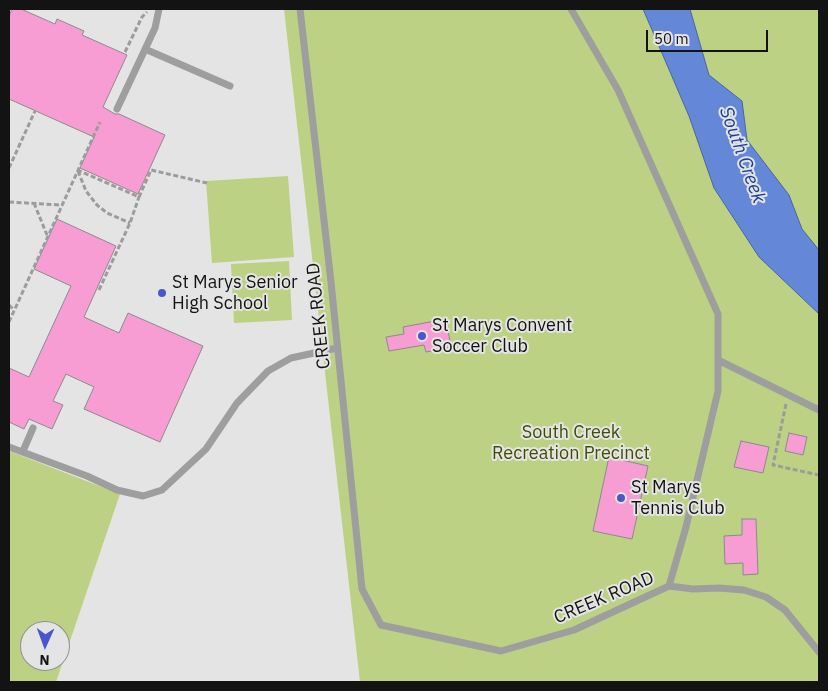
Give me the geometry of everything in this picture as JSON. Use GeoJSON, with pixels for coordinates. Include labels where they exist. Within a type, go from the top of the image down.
{"type":"FeatureCollection","features":[{"type":"Feature","properties":{"kind":"lane"},"geometry":{"type":"LineString","coordinates":[[117,109],[155,28],[158,9]]}},
{"type":"Feature","properties":{"kind":"lane","name":"CREEK ROAD"},"geometry":{"type":"LineString","coordinates":[[300,9],[362,589],[382,624],[501,651],[574,630],[669,586],[686,527],[718,391],[718,314],[618,90],[571,9]]}},
{"type":"Feature","properties":{"kind":"lane"},"geometry":{"type":"LineString","coordinates":[[145,50],[230,86]]}},
{"type":"Feature","properties":{"kind":"lane"},"geometry":{"type":"LineString","coordinates":[[9,447],[87,476],[117,490],[143,496],[162,490],[206,449],[237,403],[268,371],[291,358],[337,348]]}},
{"type":"Feature","properties":{"kind":"lane"},"geometry":{"type":"LineString","coordinates":[[718,360],[819,410]]}},
{"type":"Feature","properties":{"kind":"lane"},"geometry":{"type":"LineString","coordinates":[[23,451],[34,428]]}},
{"type":"Feature","properties":{"kind":"lane"},"geometry":{"type":"LineString","coordinates":[[669,586],[693,589],[719,588],[744,590],[766,598],[785,610],[819,652]]}},
{"type":"Feature","properties":{"kind":"path"},"geometry":{"type":"LineString","coordinates":[[125,52],[142,17],[148,9]]}},
{"type":"Feature","properties":{"kind":"path"},"geometry":{"type":"LineString","coordinates":[[9,168],[35,111]]}},
{"type":"Feature","properties":{"kind":"path"},"geometry":{"type":"LineString","coordinates":[[9,322],[100,122]]}},
{"type":"Feature","properties":{"kind":"path"},"geometry":{"type":"LineString","coordinates":[[77,170],[139,197]]}},
{"type":"Feature","properties":{"kind":"path"},"geometry":{"type":"LineString","coordinates":[[77,170],[86,192],[97,205],[107,213],[130,223]]}},
{"type":"Feature","properties":{"kind":"path"},"geometry":{"type":"LineString","coordinates":[[99,290],[130,223],[151,170],[206,183]]}},
{"type":"Feature","properties":{"kind":"path"},"geometry":{"type":"LineString","coordinates":[[9,202],[62,205]]}},
{"type":"Feature","properties":{"kind":"path"},"geometry":{"type":"LineString","coordinates":[[34,204],[47,236]]}},
{"type":"Feature","properties":{"kind":"path"},"geometry":{"type":"LineString","coordinates":[[9,305],[14,310]]}},
{"type":"Feature","properties":{"kind":"path"},"geometry":{"type":"LineString","coordinates":[[788,394],[773,465],[819,475]]}},
{"type":"Feature","properties":{"kind":"green space","name":"South Creek Recreation Precinct"},"geometry":{"type":"Polygon","coordinates":[[[284,9],[819,9],[819,682],[360,682],[284,9]]]}},
{"type":"Feature","properties":{"kind":"green space"},"geometry":{"type":"Polygon","coordinates":[[[288,176],[294,257],[212,263],[206,181],[288,176]]]}},
{"type":"Feature","properties":{"kind":"green space"},"geometry":{"type":"Polygon","coordinates":[[[289,261],[292,320],[234,323],[231,264],[289,261]]]}},
{"type":"Feature","properties":{"kind":"green space"},"geometry":{"type":"Polygon","coordinates":[[[9,451],[120,494],[70,641],[70,621],[20,621],[20,671],[60,671],[56,682],[9,682],[9,451]]]}},
{"type":"Feature","properties":{"kind":"water","name":"South Creek"},"geometry":{"type":"Polygon","coordinates":[[[643,9],[690,9],[709,75],[742,101],[747,140],[789,195],[802,229],[819,250],[819,314],[759,257],[714,188],[689,116],[643,9]]]}},
{"type":"Feature","properties":{"kind":"building"},"geometry":{"type":"Polygon","coordinates":[[[12,9],[21,9],[55,24],[57,19],[84,31],[82,35],[127,55],[103,107],[165,135],[138,194],[80,168],[94,137],[9,99],[9,16],[12,9]]]}},
{"type":"Feature","properties":{"kind":"building"},"geometry":{"type":"Polygon","coordinates":[[[57,219],[116,246],[84,317],[119,333],[128,313],[203,346],[160,442],[84,409],[94,387],[66,374],[53,401],[63,405],[52,429],[29,419],[24,429],[9,422],[9,368],[29,377],[71,286],[34,269],[57,219]]]}},
{"type":"Feature","properties":{"kind":"building","name":"St Marys Convent Soccer Club"},"geometry":{"type":"Polygon","coordinates":[[[446,319],[451,347],[426,352],[424,345],[389,351],[386,337],[404,334],[403,327],[446,319]]]}},
{"type":"Feature","properties":{"kind":"building"},"geometry":{"type":"Polygon","coordinates":[[[789,433],[807,437],[803,455],[785,451],[789,433]]]}},
{"type":"Feature","properties":{"kind":"building"},"geometry":{"type":"Polygon","coordinates":[[[741,441],[769,447],[763,473],[734,467],[741,441]]]}},
{"type":"Feature","properties":{"kind":"building","name":"St Marys Tennis Club"},"geometry":{"type":"Polygon","coordinates":[[[609,457],[648,466],[632,539],[593,531],[609,457]]]}},
{"type":"Feature","properties":{"kind":"building"},"geometry":{"type":"Polygon","coordinates":[[[742,519],[756,519],[758,574],[743,575],[743,563],[725,564],[724,536],[742,535],[742,519]]]}},
{"type":"Feature","properties":{"kind":"place","name":"St Marys Senior High School"},"geometry":{"type":"Point","coordinates":[162,293]}},
{"type":"Feature","properties":{"kind":"place","name":"St Marys Convent Soccer Club"},"geometry":{"type":"Point","coordinates":[422,336]}},
{"type":"Feature","properties":{"kind":"place","name":"St Marys Tennis Club"},"geometry":{"type":"Point","coordinates":[621,498]}}]}
